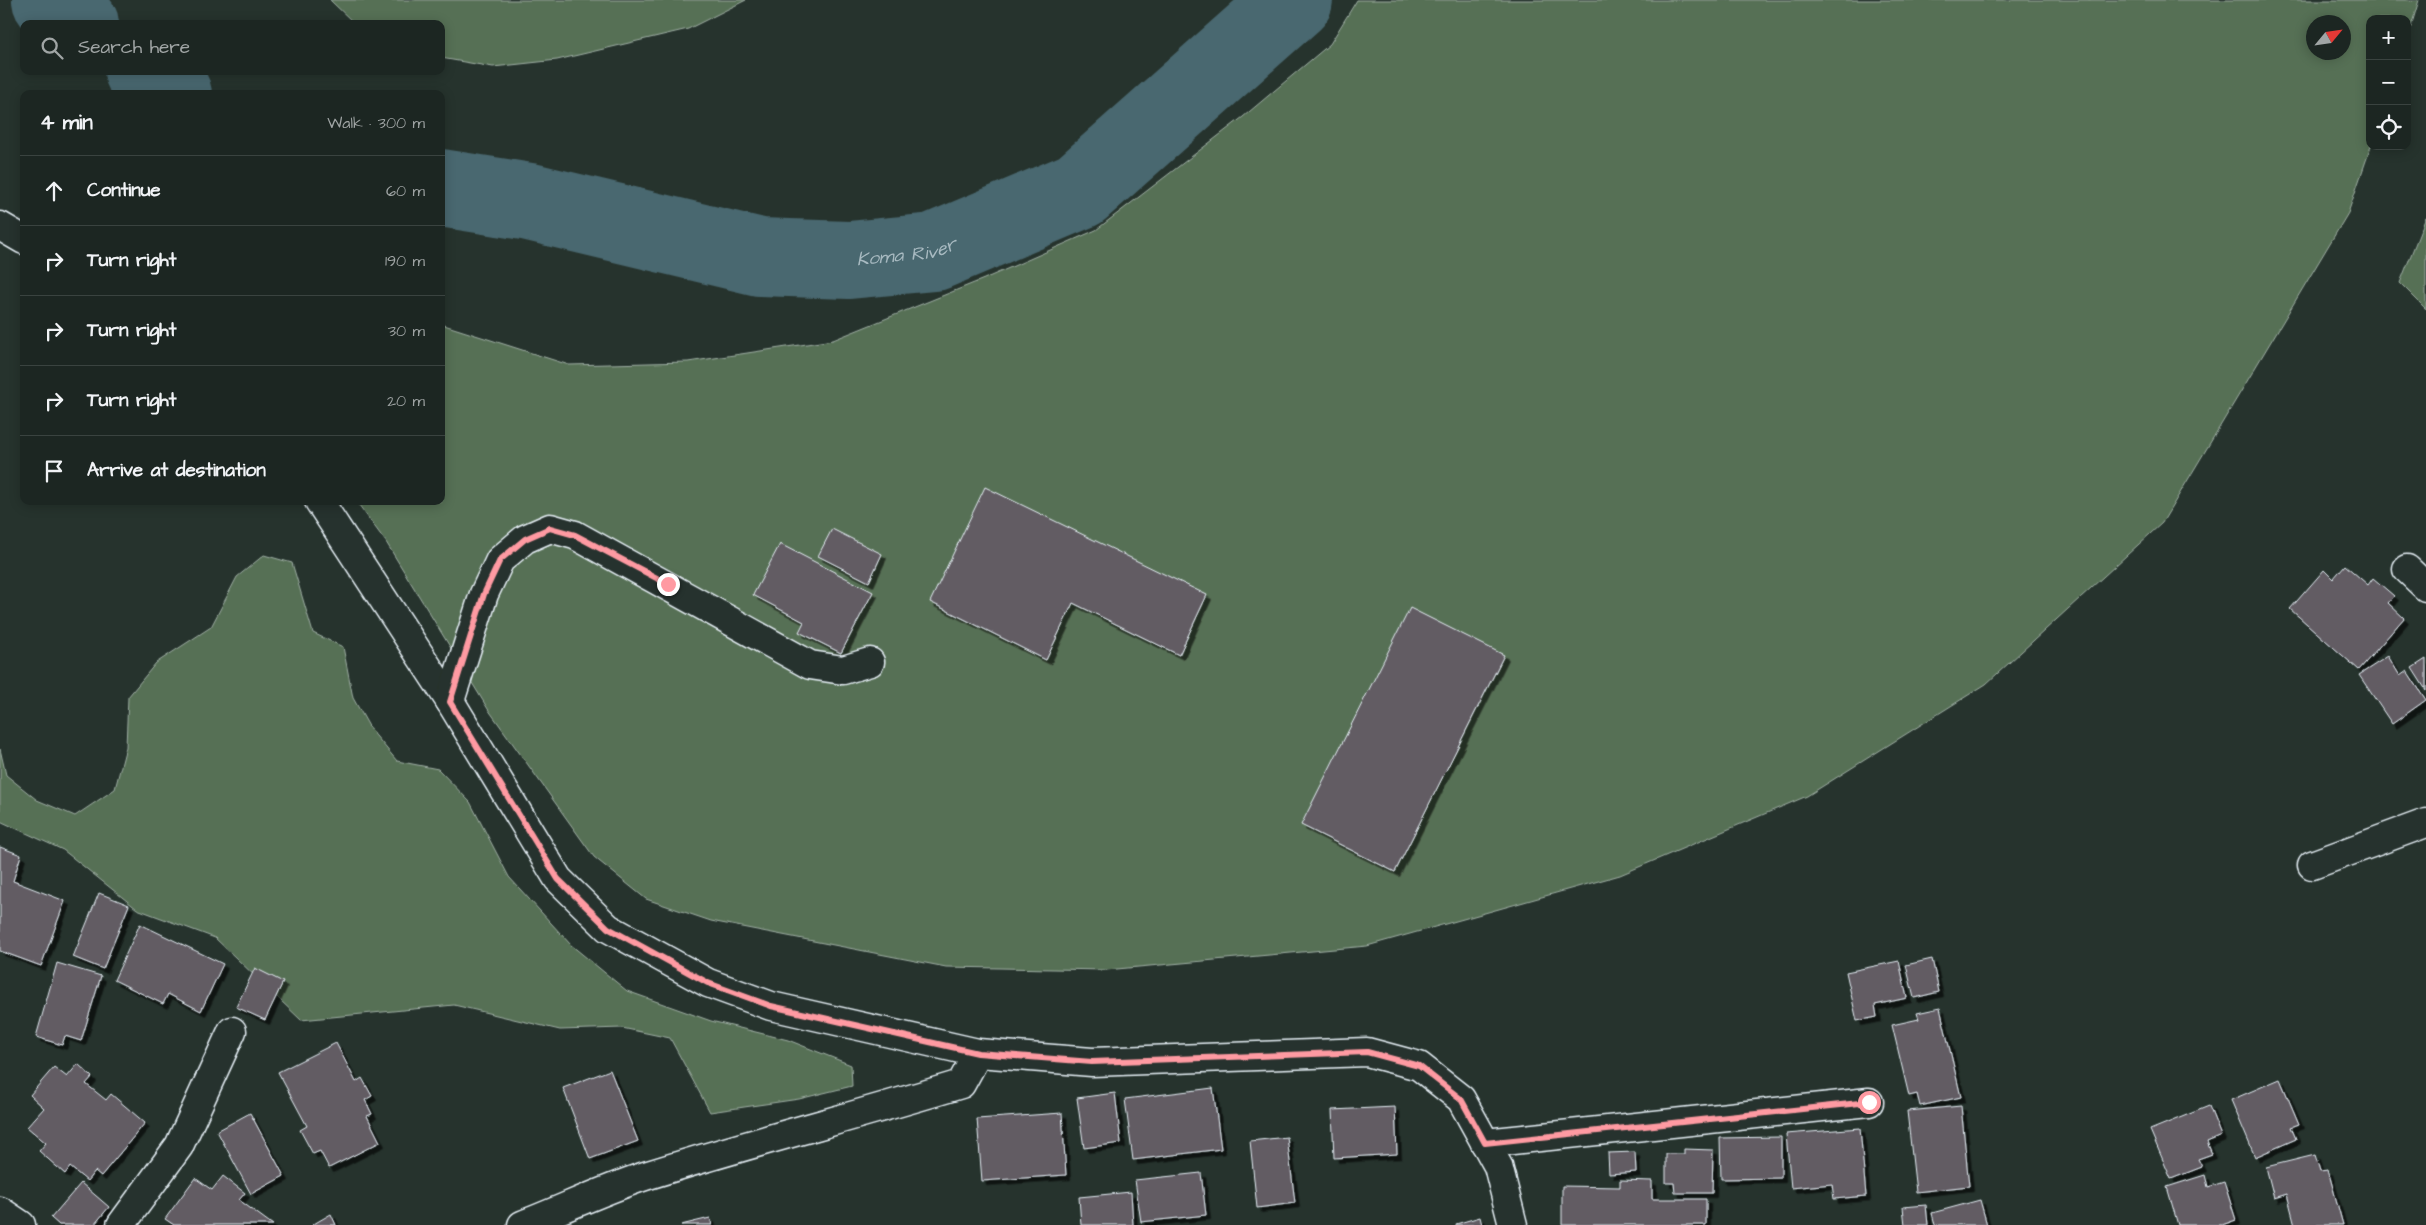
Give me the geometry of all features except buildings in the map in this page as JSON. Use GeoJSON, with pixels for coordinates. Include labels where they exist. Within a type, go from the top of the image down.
{"type":"FeatureCollection","features":[{"type":"Feature","properties":{"kind":"street"},"geometry":{"type":"LineString","coordinates":[[0,226],[20,238]]}},
{"type":"Feature","properties":{"kind":"street"},"geometry":{"type":"LineString","coordinates":[[322,505],[450,702],[558,879],[608,928],[708,983],[771,1006],[978,1053],[1092,1062],[1367,1052],[1419,1066],[1461,1099],[1498,1166],[1513,1225]]}},
{"type":"Feature","properties":{"kind":"street"},"geometry":{"type":"LineString","coordinates":[[450,702],[484,594],[500,560],[525,539],[550,528],[575,535],[810,665],[844,670],[870,662]]}},
{"type":"Feature","properties":{"kind":"street"},"geometry":{"type":"LineString","coordinates":[[2312,865],[2426,822]]}},
{"type":"Feature","properties":{"kind":"street"},"geometry":{"type":"LineString","coordinates":[[121,1225],[179,1146],[232,1031]]}},
{"type":"Feature","properties":{"kind":"street"},"geometry":{"type":"LineString","coordinates":[[522,1225],[643,1177],[961,1084],[978,1053]]}},
{"type":"Feature","properties":{"kind":"street"},"geometry":{"type":"LineString","coordinates":[[1485,1143],[1869,1102]]}},
{"type":"Feature","properties":{"kind":"street"},"geometry":{"type":"LineString","coordinates":[[0,1211],[21,1225]]}},
{"type":"Feature","properties":{"kind":"green space"},"geometry":{"type":"Polygon","coordinates":[[[330,0],[746,0],[688,29],[557,60],[493,67],[445,59],[445,20],[351,20],[330,0]]]}},
{"type":"Feature","properties":{"kind":"green space"},"geometry":{"type":"Polygon","coordinates":[[[1357,0],[2419,0],[2411,27],[2411,15],[2366,15],[2366,150],[2370,150],[2348,213],[2162,523],[1986,684],[1807,796],[1620,875],[1367,946],[1106,970],[946,967],[711,921],[646,899],[594,857],[488,709],[386,542],[359,505],[445,505],[445,325],[569,365],[688,362],[833,340],[984,279],[1096,230],[1243,117],[1330,44],[1357,0]]]}},
{"type":"Feature","properties":{"kind":"green space"},"geometry":{"type":"Polygon","coordinates":[[[2426,217],[2426,309],[2400,283],[2426,217]]]}},
{"type":"Feature","properties":{"kind":"green space"},"geometry":{"type":"Polygon","coordinates":[[[264,555],[292,563],[313,633],[343,647],[353,698],[371,730],[397,761],[438,769],[470,802],[509,877],[571,945],[627,991],[711,1021],[788,1040],[851,1065],[852,1086],[799,1099],[710,1112],[670,1038],[622,1028],[560,1030],[454,1005],[301,1020],[215,938],[137,909],[63,850],[0,821],[0,749],[6,775],[37,800],[75,816],[115,789],[126,747],[128,697],[156,663],[211,627],[237,577],[264,555]]]}},
{"type":"Feature","properties":{"kind":"waterway","name":"Koma River"},"geometry":{"type":"LineString","coordinates":[[51,0],[75,20]]}},
{"type":"Feature","properties":{"kind":"waterway","name":"Koma River"},"geometry":{"type":"LineString","coordinates":[[445,189],[530,202],[760,257],[849,260],[934,252],[1080,190],[1294,0]]}},
{"type":"Feature","properties":{"kind":"waterway","name":"Koma River"},"geometry":{"type":"LineString","coordinates":[[148,75],[168,90]]}},
{"type":"Feature","properties":{"kind":"route"},"geometry":{"type":"LineString","coordinates":[[668,584],[575,535],[550,528],[525,539],[500,560],[484,594],[450,702],[558,879],[608,928],[708,983],[771,1006],[978,1053],[1092,1062],[1367,1052],[1419,1066],[1461,1099],[1485,1143],[1869,1102]]}}]}
